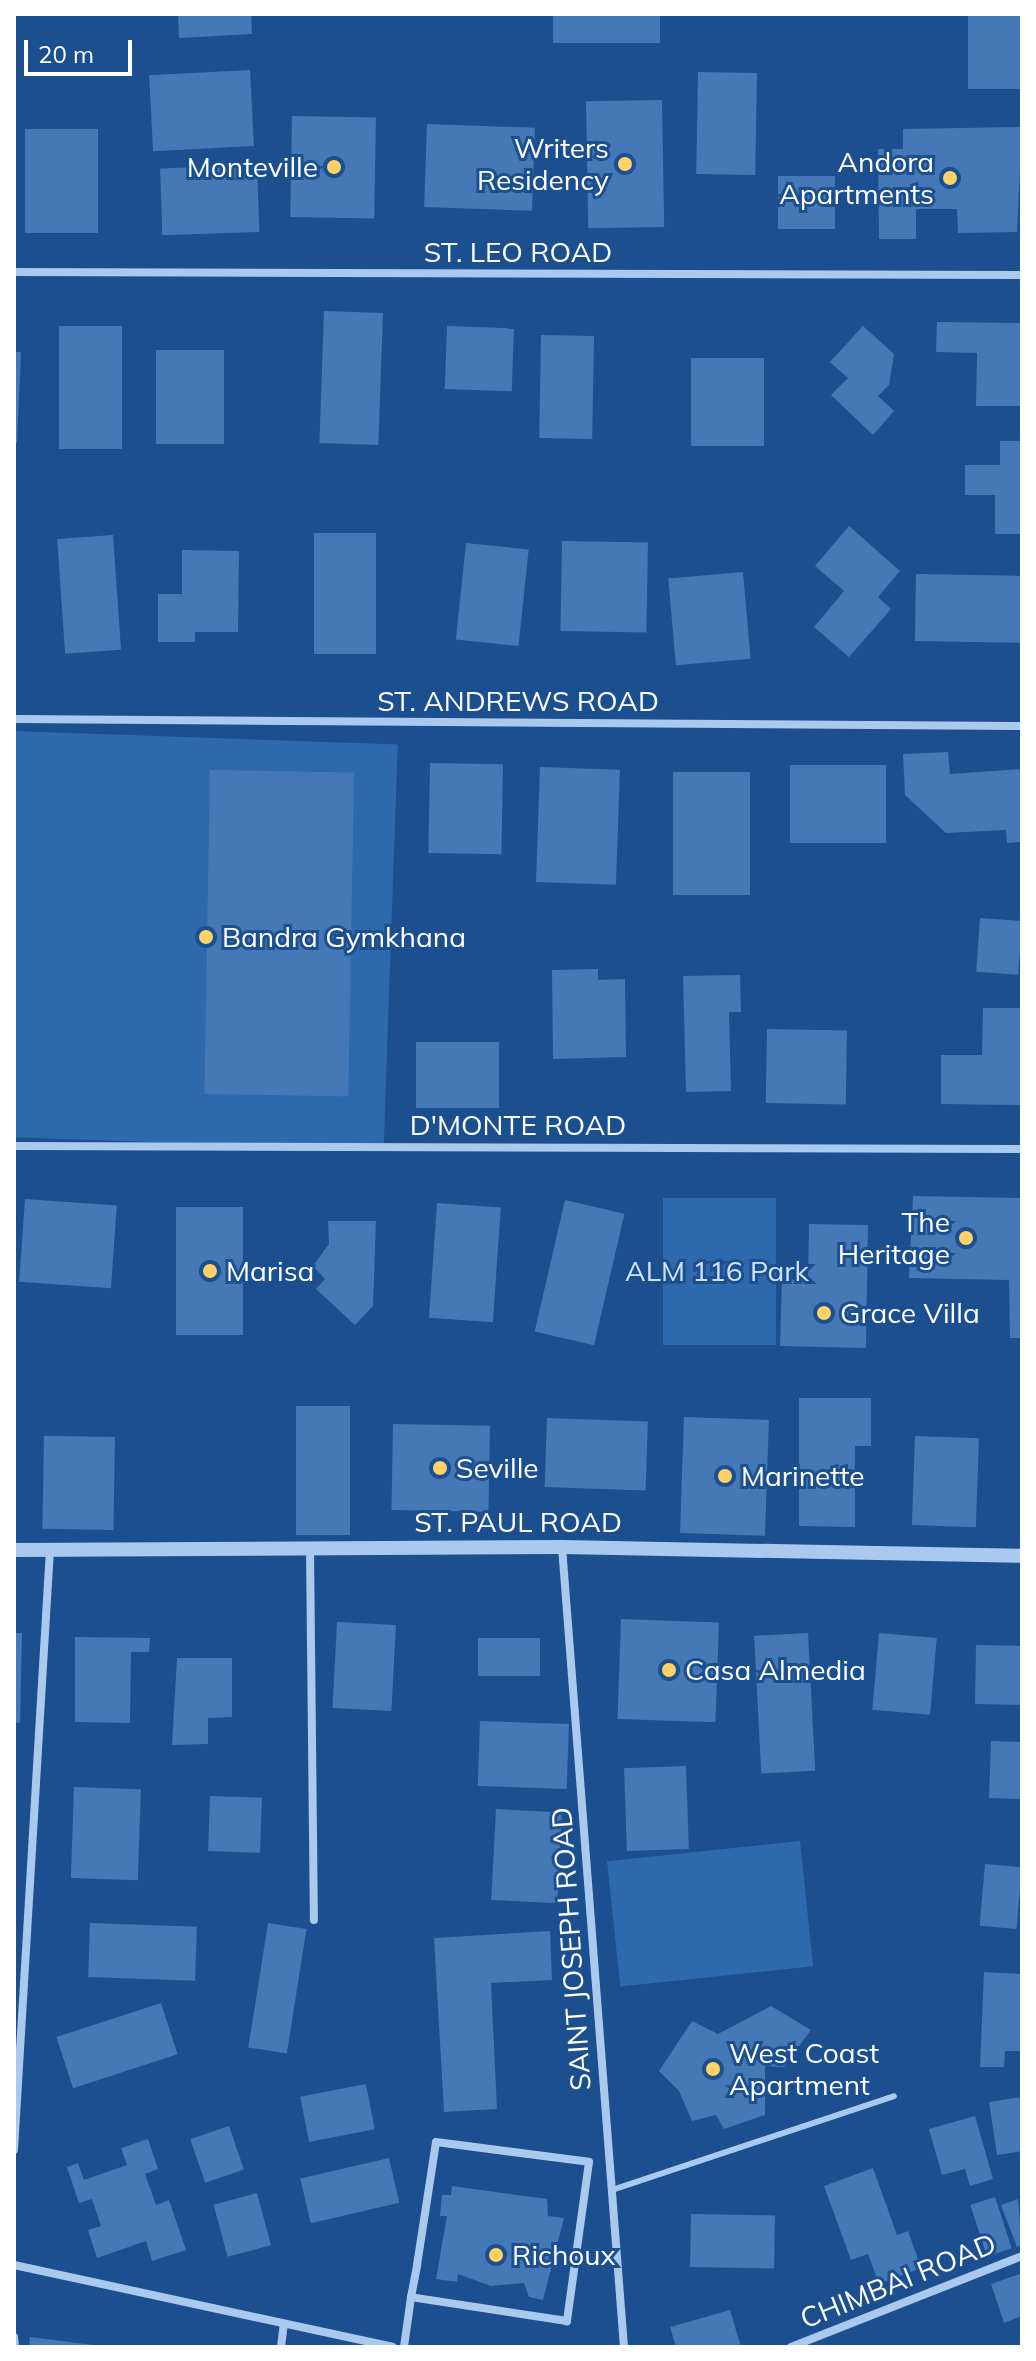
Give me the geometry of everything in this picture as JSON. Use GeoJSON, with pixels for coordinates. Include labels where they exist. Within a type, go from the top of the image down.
{"type":"FeatureCollection","features":[{"type":"Feature","properties":{"kind":"street","name":"ST. LEO ROAD"},"geometry":{"type":"LineString","coordinates":[[14,272],[1022,275]]}},
{"type":"Feature","properties":{"kind":"street","name":"ST. ANDREWS ROAD"},"geometry":{"type":"LineString","coordinates":[[14,719],[1022,726]]}},
{"type":"Feature","properties":{"kind":"street","name":"D'MONTE ROAD"},"geometry":{"type":"LineString","coordinates":[[14,1146],[1022,1149]]}},
{"type":"Feature","properties":{"kind":"street","name":"ST. PAUL ROAD"},"geometry":{"type":"LineString","coordinates":[[14,1550],[562,1547],[1022,1556]]}},
{"type":"Feature","properties":{"kind":"street","name":"SAINT JOSEPH ROAD"},"geometry":{"type":"LineString","coordinates":[[562,1547],[624,2347]]}},
{"type":"Feature","properties":{"kind":"street"},"geometry":{"type":"LineString","coordinates":[[310,1548],[314,1920]]}},
{"type":"Feature","properties":{"kind":"street"},"geometry":{"type":"LineString","coordinates":[[14,2150],[50,1549]]}},
{"type":"Feature","properties":{"kind":"street"},"geometry":{"type":"LineString","coordinates":[[404,2347],[436,2142],[610,2164]]}},
{"type":"Feature","properties":{"kind":"street"},"geometry":{"type":"LineString","coordinates":[[411,2297],[567,2321],[589,2162]]}},
{"type":"Feature","properties":{"kind":"street","name":"CHIMBAI ROAD"},"geometry":{"type":"LineString","coordinates":[[791,2347],[1022,2256]]}},
{"type":"Feature","properties":{"kind":"street"},"geometry":{"type":"LineString","coordinates":[[14,2265],[392,2347]]}},
{"type":"Feature","properties":{"kind":"street"},"geometry":{"type":"LineString","coordinates":[[281,2347],[284,2324]]}},
{"type":"Feature","properties":{"kind":"street"},"geometry":{"type":"LineString","coordinates":[[14,2337],[15,2347]]}},
{"type":"Feature","properties":{"kind":"lane"},"geometry":{"type":"LineString","coordinates":[[612,2190],[894,2096]]}},
{"type":"Feature","properties":{"kind":"green space","name":"Bandra Gymkhana"},"geometry":{"type":"Polygon","coordinates":[[[14,731],[398,744],[384,1150],[14,1137],[14,731]]]}},
{"type":"Feature","properties":{"kind":"green space","name":"ALM 116 Park"},"geometry":{"type":"Polygon","coordinates":[[[663,1198],[776,1198],[776,1345],[663,1345],[663,1198]]]}},
{"type":"Feature","properties":{"kind":"green space"},"geometry":{"type":"Polygon","coordinates":[[[800,1841],[813,1966],[620,1987],[607,1861],[800,1841]]]}},
{"type":"Feature","properties":{"kind":"building"},"geometry":{"type":"Polygon","coordinates":[[[178,14],[251,14],[252,34],[179,38],[178,14]]]}},
{"type":"Feature","properties":{"kind":"building"},"geometry":{"type":"Polygon","coordinates":[[[553,14],[660,14],[660,43],[553,43],[553,14]]]}},
{"type":"Feature","properties":{"kind":"building"},"geometry":{"type":"Polygon","coordinates":[[[968,14],[1022,14],[1022,89],[968,89],[968,14]]]}},
{"type":"Feature","properties":{"kind":"building"},"geometry":{"type":"Polygon","coordinates":[[[250,70],[254,146],[153,151],[149,75],[250,70]]]}},
{"type":"Feature","properties":{"kind":"building"},"geometry":{"type":"Polygon","coordinates":[[[698,72],[757,73],[755,175],[696,174],[698,72]]]}},
{"type":"Feature","properties":{"kind":"building","name":"Writers Residency"},"geometry":{"type":"Polygon","coordinates":[[[662,100],[664,227],[588,228],[586,101],[662,100]]]}},
{"type":"Feature","properties":{"kind":"building","name":"Monteville"},"geometry":{"type":"Polygon","coordinates":[[[292,116],[376,117],[374,218],[290,217],[292,116]]]}},
{"type":"Feature","properties":{"kind":"building"},"geometry":{"type":"Polygon","coordinates":[[[427,124],[535,128],[532,211],[424,207],[427,124]]]}},
{"type":"Feature","properties":{"kind":"building","name":"Andora Apartments"},"geometry":{"type":"Polygon","coordinates":[[[1022,127],[1017,232],[958,233],[957,209],[916,209],[916,239],[879,239],[878,149],[903,149],[903,129],[1022,127]]]}},
{"type":"Feature","properties":{"kind":"building"},"geometry":{"type":"Polygon","coordinates":[[[25,129],[98,129],[98,233],[25,233],[25,129]]]}},
{"type":"Feature","properties":{"kind":"building"},"geometry":{"type":"Polygon","coordinates":[[[257,165],[259,232],[162,235],[160,168],[257,165]]]}},
{"type":"Feature","properties":{"kind":"building"},"geometry":{"type":"Polygon","coordinates":[[[778,176],[835,176],[835,229],[778,229],[778,176]]]}},
{"type":"Feature","properties":{"kind":"building"},"geometry":{"type":"Polygon","coordinates":[[[324,311],[383,313],[378,445],[319,443],[324,311]]]}},
{"type":"Feature","properties":{"kind":"building"},"geometry":{"type":"Polygon","coordinates":[[[937,322],[1022,323],[1022,406],[976,406],[977,353],[936,352],[937,322]]]}},
{"type":"Feature","properties":{"kind":"building"},"geometry":{"type":"Polygon","coordinates":[[[59,326],[122,326],[122,449],[59,449],[59,326]]]}},
{"type":"Feature","properties":{"kind":"building"},"geometry":{"type":"Polygon","coordinates":[[[447,326],[514,328],[512,391],[445,389],[447,326]]]}},
{"type":"Feature","properties":{"kind":"building"},"geometry":{"type":"Polygon","coordinates":[[[863,326],[894,354],[889,385],[878,396],[894,411],[873,435],[831,395],[848,378],[830,362],[863,326]]]}},
{"type":"Feature","properties":{"kind":"building"},"geometry":{"type":"Polygon","coordinates":[[[541,335],[594,336],[592,439],[539,438],[541,335]]]}},
{"type":"Feature","properties":{"kind":"building"},"geometry":{"type":"Polygon","coordinates":[[[156,350],[224,350],[224,444],[156,444],[156,350]]]}},
{"type":"Feature","properties":{"kind":"building"},"geometry":{"type":"Polygon","coordinates":[[[14,352],[21,352],[17,443],[14,443],[14,352]]]}},
{"type":"Feature","properties":{"kind":"building"},"geometry":{"type":"Polygon","coordinates":[[[691,358],[764,358],[764,446],[691,446],[691,358]]]}},
{"type":"Feature","properties":{"kind":"building"},"geometry":{"type":"Polygon","coordinates":[[[1000,441],[1022,441],[1022,534],[995,534],[995,495],[965,495],[965,465],[1000,465],[1000,441]]]}},
{"type":"Feature","properties":{"kind":"building"},"geometry":{"type":"Polygon","coordinates":[[[849,526],[900,571],[878,597],[891,609],[849,657],[814,627],[844,591],[815,566],[849,526]]]}},
{"type":"Feature","properties":{"kind":"building"},"geometry":{"type":"Polygon","coordinates":[[[314,533],[376,533],[376,654],[314,654],[314,533]]]}},
{"type":"Feature","properties":{"kind":"building"},"geometry":{"type":"Polygon","coordinates":[[[113,535],[121,650],[65,654],[57,539],[113,535]]]}},
{"type":"Feature","properties":{"kind":"building"},"geometry":{"type":"Polygon","coordinates":[[[562,541],[648,543],[646,632],[560,631],[562,541]]]}},
{"type":"Feature","properties":{"kind":"building"},"geometry":{"type":"Polygon","coordinates":[[[466,543],[529,550],[519,646],[456,639],[466,543]]]}},
{"type":"Feature","properties":{"kind":"building"},"geometry":{"type":"Polygon","coordinates":[[[182,550],[239,551],[238,632],[195,632],[195,642],[158,642],[158,594],[182,594],[182,550]]]}},
{"type":"Feature","properties":{"kind":"building"},"geometry":{"type":"Polygon","coordinates":[[[743,572],[751,659],[676,665],[668,579],[743,572]]]}},
{"type":"Feature","properties":{"kind":"building"},"geometry":{"type":"Polygon","coordinates":[[[916,574],[1022,576],[1021,643],[915,641],[916,574]]]}},
{"type":"Feature","properties":{"kind":"building"},"geometry":{"type":"Polygon","coordinates":[[[948,752],[950,774],[1022,769],[1021,842],[1007,843],[1006,830],[946,833],[905,795],[903,754],[948,752]]]}},
{"type":"Feature","properties":{"kind":"building"},"geometry":{"type":"Polygon","coordinates":[[[430,763],[503,764],[501,854],[428,853],[430,763]]]}},
{"type":"Feature","properties":{"kind":"building"},"geometry":{"type":"Polygon","coordinates":[[[790,765],[886,765],[886,843],[790,843],[790,765]]]}},
{"type":"Feature","properties":{"kind":"building"},"geometry":{"type":"Polygon","coordinates":[[[540,767],[620,770],[616,885],[536,882],[540,767]]]}},
{"type":"Feature","properties":{"kind":"building"},"geometry":{"type":"Polygon","coordinates":[[[210,770],[354,773],[348,1096],[204,1094],[210,770]]]}},
{"type":"Feature","properties":{"kind":"building"},"geometry":{"type":"Polygon","coordinates":[[[673,772],[750,772],[750,895],[673,895],[673,772]]]}},
{"type":"Feature","properties":{"kind":"building"},"geometry":{"type":"Polygon","coordinates":[[[980,918],[1022,921],[1018,975],[976,972],[980,918]]]}},
{"type":"Feature","properties":{"kind":"building"},"geometry":{"type":"Polygon","coordinates":[[[598,969],[598,980],[625,979],[626,1057],[553,1059],[552,970],[598,969]]]}},
{"type":"Feature","properties":{"kind":"building"},"geometry":{"type":"Polygon","coordinates":[[[740,975],[741,1012],[729,1012],[731,1091],[686,1092],[683,976],[740,975]]]}},
{"type":"Feature","properties":{"kind":"building"},"geometry":{"type":"Polygon","coordinates":[[[983,1008],[1022,1008],[1022,1105],[941,1104],[941,1055],[982,1055],[983,1008]]]}},
{"type":"Feature","properties":{"kind":"building"},"geometry":{"type":"Polygon","coordinates":[[[767,1029],[847,1030],[846,1104],[766,1103],[767,1029]]]}},
{"type":"Feature","properties":{"kind":"building"},"geometry":{"type":"Polygon","coordinates":[[[416,1042],[499,1042],[499,1108],[416,1108],[416,1042]]]}},
{"type":"Feature","properties":{"kind":"building","name":"The Heritage"},"geometry":{"type":"Polygon","coordinates":[[[913,1196],[1022,1198],[1022,1338],[1010,1338],[1009,1280],[909,1278],[913,1196]]]}},
{"type":"Feature","properties":{"kind":"building"},"geometry":{"type":"Polygon","coordinates":[[[25,1199],[117,1205],[111,1288],[19,1282],[25,1199]]]}},
{"type":"Feature","properties":{"kind":"building"},"geometry":{"type":"Polygon","coordinates":[[[565,1200],[624,1214],[594,1345],[535,1332],[565,1200]]]}},
{"type":"Feature","properties":{"kind":"building"},"geometry":{"type":"Polygon","coordinates":[[[437,1203],[501,1207],[493,1322],[429,1318],[437,1203]]]}},
{"type":"Feature","properties":{"kind":"building","name":"Marisa"},"geometry":{"type":"Polygon","coordinates":[[[176,1207],[243,1207],[243,1335],[176,1335],[176,1207]]]}},
{"type":"Feature","properties":{"kind":"building"},"geometry":{"type":"Polygon","coordinates":[[[328,1221],[376,1221],[373,1306],[355,1325],[316,1289],[325,1279],[313,1266],[329,1244],[328,1221]]]}},
{"type":"Feature","properties":{"kind":"building","name":"Grace Villa"},"geometry":{"type":"Polygon","coordinates":[[[809,1224],[868,1225],[866,1348],[780,1346],[782,1279],[808,1280],[809,1224]]]}},
{"type":"Feature","properties":{"kind":"building"},"geometry":{"type":"Polygon","coordinates":[[[799,1398],[871,1398],[871,1446],[855,1446],[855,1527],[799,1526],[799,1398]]]}},
{"type":"Feature","properties":{"kind":"building"},"geometry":{"type":"Polygon","coordinates":[[[296,1406],[350,1406],[350,1535],[296,1535],[296,1406]]]}},
{"type":"Feature","properties":{"kind":"building","name":"Marinette"},"geometry":{"type":"Polygon","coordinates":[[[684,1417],[769,1420],[765,1536],[680,1533],[684,1417]]]}},
{"type":"Feature","properties":{"kind":"building"},"geometry":{"type":"Polygon","coordinates":[[[547,1418],[648,1422],[646,1490],[545,1487],[547,1418]]]}},
{"type":"Feature","properties":{"kind":"building","name":"Seville"},"geometry":{"type":"Polygon","coordinates":[[[393,1424],[490,1426],[488,1512],[391,1510],[393,1424]]]}},
{"type":"Feature","properties":{"kind":"building"},"geometry":{"type":"Polygon","coordinates":[[[44,1436],[115,1437],[113,1530],[42,1529],[44,1436]]]}},
{"type":"Feature","properties":{"kind":"building"},"geometry":{"type":"Polygon","coordinates":[[[915,1436],[979,1438],[976,1527],[912,1525],[915,1436]]]}},
{"type":"Feature","properties":{"kind":"building","name":"Casa Almedia"},"geometry":{"type":"Polygon","coordinates":[[[621,1619],[719,1622],[715,1722],[618,1719],[621,1619]]]}},
{"type":"Feature","properties":{"kind":"building"},"geometry":{"type":"Polygon","coordinates":[[[337,1622],[396,1625],[391,1711],[332,1708],[337,1622]]]}},
{"type":"Feature","properties":{"kind":"building"},"geometry":{"type":"Polygon","coordinates":[[[14,1633],[22,1633],[20,1723],[14,1722],[14,1633]]]}},
{"type":"Feature","properties":{"kind":"building"},"geometry":{"type":"Polygon","coordinates":[[[808,1633],[815,1771],[761,1774],[754,1636],[808,1633]]]}},
{"type":"Feature","properties":{"kind":"building"},"geometry":{"type":"Polygon","coordinates":[[[879,1633],[937,1638],[930,1715],[872,1710],[879,1633]]]}},
{"type":"Feature","properties":{"kind":"building"},"geometry":{"type":"Polygon","coordinates":[[[75,1637],[150,1638],[149,1652],[131,1652],[130,1723],[75,1722],[75,1637]]]}},
{"type":"Feature","properties":{"kind":"building"},"geometry":{"type":"Polygon","coordinates":[[[478,1638],[540,1638],[540,1676],[478,1676],[478,1638]]]}},
{"type":"Feature","properties":{"kind":"building"},"geometry":{"type":"Polygon","coordinates":[[[976,1645],[1022,1646],[1021,1705],[975,1704],[976,1645]]]}},
{"type":"Feature","properties":{"kind":"building"},"geometry":{"type":"Polygon","coordinates":[[[177,1658],[232,1658],[232,1717],[208,1718],[208,1744],[172,1745],[177,1658]]]}},
{"type":"Feature","properties":{"kind":"building"},"geometry":{"type":"Polygon","coordinates":[[[480,1721],[569,1724],[567,1789],[478,1786],[480,1721]]]}},
{"type":"Feature","properties":{"kind":"building"},"geometry":{"type":"Polygon","coordinates":[[[991,1741],[1022,1742],[1020,1799],[989,1798],[991,1741]]]}},
{"type":"Feature","properties":{"kind":"building"},"geometry":{"type":"Polygon","coordinates":[[[686,1766],[689,1849],[627,1851],[624,1768],[686,1766]]]}},
{"type":"Feature","properties":{"kind":"building"},"geometry":{"type":"Polygon","coordinates":[[[74,1787],[141,1789],[138,1880],[71,1878],[74,1787]]]}},
{"type":"Feature","properties":{"kind":"building"},"geometry":{"type":"Polygon","coordinates":[[[210,1796],[262,1798],[260,1853],[208,1851],[210,1796]]]}},
{"type":"Feature","properties":{"kind":"building"},"geometry":{"type":"Polygon","coordinates":[[[496,1809],[562,1812],[557,1903],[491,1900],[496,1809]]]}},
{"type":"Feature","properties":{"kind":"building"},"geometry":{"type":"Polygon","coordinates":[[[985,1864],[1022,1867],[1016,1929],[980,1926],[985,1864]]]}},
{"type":"Feature","properties":{"kind":"building"},"geometry":{"type":"Polygon","coordinates":[[[90,1923],[197,1927],[195,1981],[88,1977],[90,1923]]]}},
{"type":"Feature","properties":{"kind":"building"},"geometry":{"type":"Polygon","coordinates":[[[268,1923],[307,1929],[287,2054],[248,2047],[268,1923]]]}},
{"type":"Feature","properties":{"kind":"building"},"geometry":{"type":"Polygon","coordinates":[[[550,1931],[552,1980],[491,1983],[497,2109],[444,2112],[434,1938],[550,1931]]]}},
{"type":"Feature","properties":{"kind":"building"},"geometry":{"type":"Polygon","coordinates":[[[984,1972],[1022,1974],[1022,2051],[1005,2051],[1004,2067],[980,2067],[984,1972]]]}},
{"type":"Feature","properties":{"kind":"building"},"geometry":{"type":"Polygon","coordinates":[[[161,2003],[178,2054],[73,2088],[56,2037],[161,2003]]]}},
{"type":"Feature","properties":{"kind":"building","name":"West Coast Apartment"},"geometry":{"type":"Polygon","coordinates":[[[771,2006],[811,2030],[784,2067],[765,2066],[765,2115],[724,2129],[716,2115],[692,2121],[679,2091],[659,2071],[692,2021],[718,2034],[771,2006]]]}},
{"type":"Feature","properties":{"kind":"building"},"geometry":{"type":"Polygon","coordinates":[[[366,2084],[375,2129],[309,2142],[300,2097],[366,2084]]]}},
{"type":"Feature","properties":{"kind":"building"},"geometry":{"type":"Polygon","coordinates":[[[1022,2097],[1022,2151],[997,2155],[989,2102],[1022,2097]]]}},
{"type":"Feature","properties":{"kind":"building"},"geometry":{"type":"Polygon","coordinates":[[[975,2116],[993,2179],[970,2186],[965,2169],[942,2175],[929,2129],[975,2116]]]}},
{"type":"Feature","properties":{"kind":"building"},"geometry":{"type":"Polygon","coordinates":[[[229,2126],[244,2169],[205,2183],[190,2139],[229,2126]]]}},
{"type":"Feature","properties":{"kind":"building"},"geometry":{"type":"Polygon","coordinates":[[[148,2139],[158,2169],[145,2174],[156,2205],[169,2200],[186,2250],[152,2261],[146,2241],[97,2258],[88,2230],[101,2226],[92,2199],[79,2203],[67,2167],[78,2163],[84,2180],[127,2165],[121,2148],[148,2139]]]}},
{"type":"Feature","properties":{"kind":"building"},"geometry":{"type":"Polygon","coordinates":[[[389,2158],[399,2203],[311,2223],[300,2178],[389,2158]]]}},
{"type":"Feature","properties":{"kind":"building"},"geometry":{"type":"Polygon","coordinates":[[[873,2168],[897,2235],[908,2231],[921,2268],[879,2284],[868,2254],[851,2260],[824,2186],[873,2168]]]}},
{"type":"Feature","properties":{"kind":"building","name":"Richoux"},"geometry":{"type":"Polygon","coordinates":[[[452,2186],[547,2199],[548,2216],[564,2218],[543,2300],[529,2297],[524,2283],[491,2286],[458,2274],[457,2282],[436,2279],[447,2216],[440,2216],[442,2195],[451,2195],[452,2186]]]}},
{"type":"Feature","properties":{"kind":"building"},"geometry":{"type":"Polygon","coordinates":[[[257,2193],[271,2245],[228,2257],[214,2205],[257,2193]]]}},
{"type":"Feature","properties":{"kind":"building"},"geometry":{"type":"Polygon","coordinates":[[[995,2197],[1012,2248],[987,2256],[970,2205],[995,2197]]]}},
{"type":"Feature","properties":{"kind":"building"},"geometry":{"type":"Polygon","coordinates":[[[1018,2199],[1022,2245],[1017,2247],[1001,2205],[1018,2199]]]}},
{"type":"Feature","properties":{"kind":"building"},"geometry":{"type":"Polygon","coordinates":[[[691,2214],[775,2215],[774,2268],[690,2267],[691,2214]]]}},
{"type":"Feature","properties":{"kind":"building"},"geometry":{"type":"Polygon","coordinates":[[[1022,2273],[1022,2316],[1004,2323],[991,2284],[1022,2273]]]}},
{"type":"Feature","properties":{"kind":"building"},"geometry":{"type":"Polygon","coordinates":[[[730,2310],[741,2347],[676,2347],[670,2327],[730,2310]]]}},
{"type":"Feature","properties":{"kind":"building"},"geometry":{"type":"Polygon","coordinates":[[[30,2337],[94,2345],[94,2347],[29,2347],[30,2337]]]}},
{"type":"Feature","properties":{"kind":"place","name":"Writers Residency"},"geometry":{"type":"Point","coordinates":[625,164]}},
{"type":"Feature","properties":{"kind":"place","name":"Monteville"},"geometry":{"type":"Point","coordinates":[334,167]}},
{"type":"Feature","properties":{"kind":"place","name":"Andora Apartments"},"geometry":{"type":"Point","coordinates":[950,178]}},
{"type":"Feature","properties":{"kind":"place","name":"Bandra Gymkhana"},"geometry":{"type":"Point","coordinates":[206,937]}},
{"type":"Feature","properties":{"kind":"place","name":"The Heritage"},"geometry":{"type":"Point","coordinates":[966,1238]}},
{"type":"Feature","properties":{"kind":"place","name":"Marisa"},"geometry":{"type":"Point","coordinates":[210,1271]}},
{"type":"Feature","properties":{"kind":"place","name":"Grace Villa"},"geometry":{"type":"Point","coordinates":[824,1313]}},
{"type":"Feature","properties":{"kind":"place","name":"Seville"},"geometry":{"type":"Point","coordinates":[440,1468]}},
{"type":"Feature","properties":{"kind":"place","name":"Marinette"},"geometry":{"type":"Point","coordinates":[725,1476]}},
{"type":"Feature","properties":{"kind":"place","name":"Casa Almedia"},"geometry":{"type":"Point","coordinates":[669,1670]}},
{"type":"Feature","properties":{"kind":"place","name":"West Coast Apartment"},"geometry":{"type":"Point","coordinates":[713,2069]}},
{"type":"Feature","properties":{"kind":"place","name":"Richoux"},"geometry":{"type":"Point","coordinates":[496,2255]}}]}
